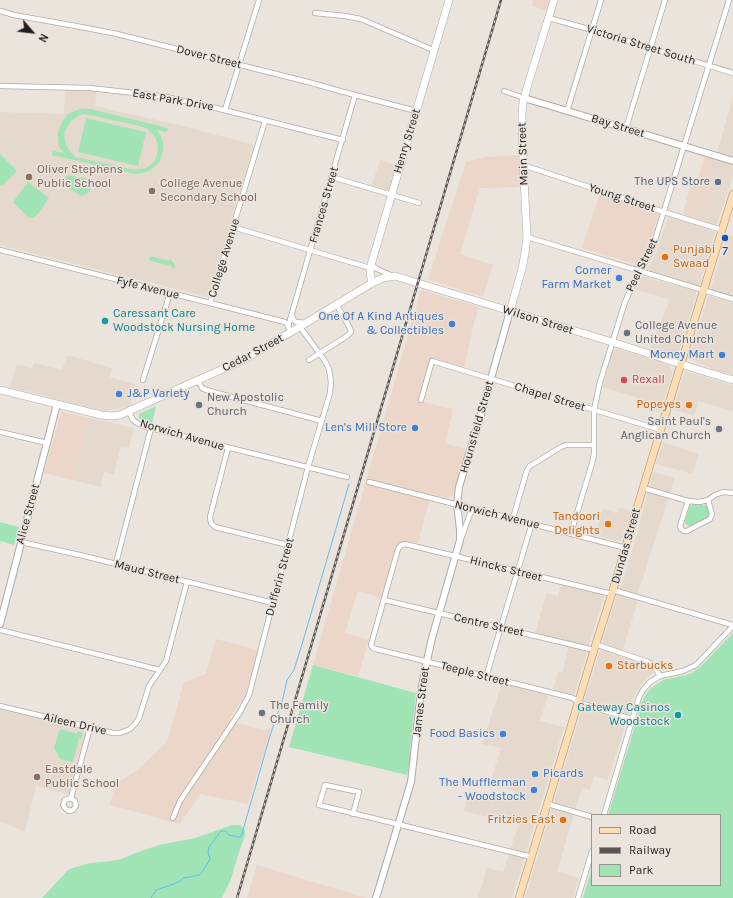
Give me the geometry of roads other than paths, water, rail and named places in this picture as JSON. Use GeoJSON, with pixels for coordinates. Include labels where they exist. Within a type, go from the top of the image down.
{"type":"FeatureCollection","features":[{"type":"Feature","properties":{"kind":"main road","name":"Henry Street"},"geometry":{"type":"LineString","coordinates":[[372,283],[370,274],[371,266],[449,0]]}},
{"type":"Feature","properties":{"kind":"main road","name":"Main Street"},"geometry":{"type":"LineString","coordinates":[[510,311],[526,253],[527,237],[521,120],[524,98],[554,0]]}},
{"type":"Feature","properties":{"kind":"main road","name":"Dundas Street"},"geometry":{"type":"LineString","coordinates":[[519,898],[594,647],[626,548],[733,194]]}},
{"type":"Feature","properties":{"kind":"main road","name":"Wilson Street"},"geometry":{"type":"LineString","coordinates":[[395,276],[733,380]]}},
{"type":"Feature","properties":{"kind":"main road"},"geometry":{"type":"LineString","coordinates":[[372,283],[384,278],[395,276]]}},
{"type":"Feature","properties":{"kind":"main road","name":"Cedar Street"},"geometry":{"type":"LineString","coordinates":[[129,412],[246,359],[290,330],[303,325],[372,283]]}},
{"type":"Feature","properties":{"kind":"main road","name":"Norwich Avenue"},"geometry":{"type":"LineString","coordinates":[[0,390],[106,416],[118,416],[129,412]]}},
{"type":"Feature","properties":{"kind":"street"},"geometry":{"type":"LineString","coordinates":[[225,110],[259,0]]}},
{"type":"Feature","properties":{"kind":"street"},"geometry":{"type":"LineString","coordinates":[[567,111],[600,0]]}},
{"type":"Feature","properties":{"kind":"street"},"geometry":{"type":"LineString","coordinates":[[626,128],[665,0]]}},
{"type":"Feature","properties":{"kind":"street","name":"Peel Street"},"geometry":{"type":"LineString","coordinates":[[571,533],[592,465],[594,453],[594,410],[600,382],[625,302],[635,279],[652,250],[729,0]]}},
{"type":"Feature","properties":{"kind":"street","name":"Dover Street"},"geometry":{"type":"LineString","coordinates":[[0,12],[96,30],[239,64],[416,111]]}},
{"type":"Feature","properties":{"kind":"street"},"geometry":{"type":"LineString","coordinates":[[315,13],[361,19],[434,50]]}},
{"type":"Feature","properties":{"kind":"street","name":"Victoria Street South"},"geometry":{"type":"LineString","coordinates":[[549,18],[733,73]]}},
{"type":"Feature","properties":{"kind":"street","name":"East Park Drive"},"geometry":{"type":"LineString","coordinates":[[0,86],[99,88],[178,99],[343,140]]}},
{"type":"Feature","properties":{"kind":"street","name":"Bay Street"},"geometry":{"type":"LineString","coordinates":[[504,91],[733,161]]}},
{"type":"Feature","properties":{"kind":"street","name":"Frances Street"},"geometry":{"type":"LineString","coordinates":[[290,330],[292,315],[355,95]]}},
{"type":"Feature","properties":{"kind":"street","name":"College Avenue"},"geometry":{"type":"LineString","coordinates":[[210,303],[265,121]]}},
{"type":"Feature","properties":{"kind":"street","name":"Young Street"},"geometry":{"type":"LineString","coordinates":[[523,165],[722,230]]}},
{"type":"Feature","properties":{"kind":"street"},"geometry":{"type":"LineString","coordinates":[[332,177],[419,203]]}},
{"type":"Feature","properties":{"kind":"street","name":"Wilson Street"},"geometry":{"type":"LineString","coordinates":[[233,227],[371,266],[395,276]]}},
{"type":"Feature","properties":{"kind":"street"},"geometry":{"type":"LineString","coordinates":[[527,237],[733,300]]}},
{"type":"Feature","properties":{"kind":"street","name":"Fyfe Avenue"},"geometry":{"type":"LineString","coordinates":[[0,250],[285,322],[290,330]]}},
{"type":"Feature","properties":{"kind":"street"},"geometry":{"type":"LineString","coordinates":[[143,380],[170,293]]}},
{"type":"Feature","properties":{"kind":"street"},"geometry":{"type":"LineString","coordinates":[[309,360],[351,332],[336,304]]}},
{"type":"Feature","properties":{"kind":"street","name":"Hounsfield Street"},"geometry":{"type":"LineString","coordinates":[[459,544],[460,533],[457,504],[459,487],[510,311]]}},
{"type":"Feature","properties":{"kind":"street"},"geometry":{"type":"LineString","coordinates":[[292,315],[295,321],[303,325]]}},
{"type":"Feature","properties":{"kind":"street","name":"Dufferin Street"},"geometry":{"type":"LineString","coordinates":[[174,818],[180,801],[240,712],[249,695],[308,467],[322,421],[331,385],[331,376],[329,369],[303,325]]}},
{"type":"Feature","properties":{"kind":"street","name":"Chapel Street"},"geometry":{"type":"LineString","coordinates":[[421,400],[432,361],[661,430]]}},
{"type":"Feature","properties":{"kind":"street"},"geometry":{"type":"LineString","coordinates":[[198,381],[202,388],[206,390],[322,421]]}},
{"type":"Feature","properties":{"kind":"street","name":"Alice Street"},"geometry":{"type":"LineString","coordinates":[[0,624],[57,404]]}},
{"type":"Feature","properties":{"kind":"street","name":"Norwich Avenue"},"geometry":{"type":"LineString","coordinates":[[129,412],[136,422],[150,428],[347,477]]}},
{"type":"Feature","properties":{"kind":"street"},"geometry":{"type":"LineString","coordinates":[[116,563],[150,428]]}},
{"type":"Feature","properties":{"kind":"street"},"geometry":{"type":"LineString","coordinates":[[0,432],[47,443]]}},
{"type":"Feature","properties":{"kind":"street"},"geometry":{"type":"LineString","coordinates":[[513,518],[527,470],[530,466],[561,447],[571,445],[594,445]]}},
{"type":"Feature","properties":{"kind":"street"},"geometry":{"type":"LineString","coordinates":[[228,448],[210,517],[211,522],[215,527],[288,545]]}},
{"type":"Feature","properties":{"kind":"street","name":"Norwich Avenue"},"geometry":{"type":"LineString","coordinates":[[369,482],[626,548]]}},
{"type":"Feature","properties":{"kind":"street"},"geometry":{"type":"LineString","coordinates":[[643,488],[699,502],[708,500],[715,495],[724,492],[733,493]]}},
{"type":"Feature","properties":{"kind":"street"},"geometry":{"type":"LineString","coordinates":[[688,500],[680,526],[684,531],[687,531],[710,519],[712,514],[708,500]]}},
{"type":"Feature","properties":{"kind":"street","name":"James Street"},"geometry":{"type":"LineString","coordinates":[[376,898],[413,775],[421,691],[426,662],[459,544],[473,509]]}},
{"type":"Feature","properties":{"kind":"street"},"geometry":{"type":"LineString","coordinates":[[486,677],[532,523]]}},
{"type":"Feature","properties":{"kind":"street","name":"Maud Street"},"geometry":{"type":"LineString","coordinates":[[21,542],[116,563],[273,603]]}},
{"type":"Feature","properties":{"kind":"street","name":"Hincks Street"},"geometry":{"type":"LineString","coordinates":[[384,600],[398,549],[401,545],[408,544],[612,592],[733,626]]}},
{"type":"Feature","properties":{"kind":"street","name":"Aileen Drive"},"geometry":{"type":"LineString","coordinates":[[0,706],[90,728],[118,733],[122,733],[130,729],[139,718],[148,686],[167,658],[187,582]]}},
{"type":"Feature","properties":{"kind":"street","name":"Centre Street"},"geometry":{"type":"LineString","coordinates":[[384,600],[500,628],[594,647],[648,662],[654,666],[660,676]]}},
{"type":"Feature","properties":{"kind":"street","name":"Teeple Street"},"geometry":{"type":"LineString","coordinates":[[384,600],[371,645],[376,649],[573,698],[578,702],[632,719]]}},
{"type":"Feature","properties":{"kind":"street"},"geometry":{"type":"LineString","coordinates":[[604,814],[639,697],[650,682],[660,676],[683,671],[696,665],[733,626]]}},
{"type":"Feature","properties":{"kind":"street"},"geometry":{"type":"LineString","coordinates":[[0,630],[160,670]]}},
{"type":"Feature","properties":{"kind":"street"},"geometry":{"type":"LineString","coordinates":[[71,798],[90,728]]}},
{"type":"Feature","properties":{"kind":"street"},"geometry":{"type":"LineString","coordinates":[[353,814],[359,792],[325,785],[319,805],[353,814],[532,857]]}},
{"type":"Feature","properties":{"kind":"street"},"geometry":{"type":"LineString","coordinates":[[548,804],[591,817]]}},
{"type":"Feature","properties":{"kind":"street"},"geometry":{"type":"LineString","coordinates":[[578,898],[591,854]]}},
{"type":"Feature","properties":{"kind":"waterway"},"geometry":{"type":"LineString","coordinates":[[151,898],[156,890],[174,884],[183,878],[200,875],[210,859],[208,853],[209,847],[221,831],[226,831],[229,835],[241,837],[270,736],[283,698],[287,680],[294,670],[349,484]]}},
{"type":"Feature","properties":{"kind":"railway"},"geometry":{"type":"LineString","coordinates":[[237,898],[501,0]]}},
{"type":"Feature","properties":{"kind":"place","name":"Oliver Stephens Public School"},"geometry":{"type":"Point","coordinates":[29,177]}},
{"type":"Feature","properties":{"kind":"place","name":"The UPS Store"},"geometry":{"type":"Point","coordinates":[718,182]}},
{"type":"Feature","properties":{"kind":"place","name":"College Avenue Secondary School"},"geometry":{"type":"Point","coordinates":[152,191]}},
{"type":"Feature","properties":{"kind":"place","name":"7"},"geometry":{"type":"Point","coordinates":[725,238]}},
{"type":"Feature","properties":{"kind":"place","name":"Punjabi Swaad"},"geometry":{"type":"Point","coordinates":[665,257]}},
{"type":"Feature","properties":{"kind":"place","name":"Corner Farm Market"},"geometry":{"type":"Point","coordinates":[619,278]}},
{"type":"Feature","properties":{"kind":"place","name":"Caressant Care Woodstock Nursing Home"},"geometry":{"type":"Point","coordinates":[105,321]}},
{"type":"Feature","properties":{"kind":"place","name":"One Of A Kind Antiques & Collectibles"},"geometry":{"type":"Point","coordinates":[452,324]}},
{"type":"Feature","properties":{"kind":"place","name":"College Avenue United Church"},"geometry":{"type":"Point","coordinates":[627,333]}},
{"type":"Feature","properties":{"kind":"place","name":"Money Mart"},"geometry":{"type":"Point","coordinates":[722,355]}},
{"type":"Feature","properties":{"kind":"place","name":"Rexall"},"geometry":{"type":"Point","coordinates":[624,380]}},
{"type":"Feature","properties":{"kind":"place","name":"J&P Variety"},"geometry":{"type":"Point","coordinates":[119,394]}},
{"type":"Feature","properties":{"kind":"place","name":"New Apostolic Church"},"geometry":{"type":"Point","coordinates":[199,405]}},
{"type":"Feature","properties":{"kind":"place","name":"Popeyes"},"geometry":{"type":"Point","coordinates":[689,405]}},
{"type":"Feature","properties":{"kind":"place","name":"Len's Mill Store"},"geometry":{"type":"Point","coordinates":[415,428]}},
{"type":"Feature","properties":{"kind":"place","name":"Saint Paul's Anglican Church"},"geometry":{"type":"Point","coordinates":[719,429]}},
{"type":"Feature","properties":{"kind":"place","name":"Tandoori Delights"},"geometry":{"type":"Point","coordinates":[608,524]}},
{"type":"Feature","properties":{"kind":"place","name":"Starbucks"},"geometry":{"type":"Point","coordinates":[609,666]}},
{"type":"Feature","properties":{"kind":"place","name":"The Family Church"},"geometry":{"type":"Point","coordinates":[262,713]}},
{"type":"Feature","properties":{"kind":"place","name":"Gateway Casinos Woodstock"},"geometry":{"type":"Point","coordinates":[678,715]}},
{"type":"Feature","properties":{"kind":"place","name":"Food Basics"},"geometry":{"type":"Point","coordinates":[503,734]}},
{"type":"Feature","properties":{"kind":"place","name":"Picards"},"geometry":{"type":"Point","coordinates":[535,774]}},
{"type":"Feature","properties":{"kind":"place","name":"Eastdale Public School"},"geometry":{"type":"Point","coordinates":[37,777]}},
{"type":"Feature","properties":{"kind":"place","name":"The Mufflerman - Woodstock"},"geometry":{"type":"Point","coordinates":[534,790]}},
{"type":"Feature","properties":{"kind":"place","name":"Fritzies East"},"geometry":{"type":"Point","coordinates":[563,820]}}]}
